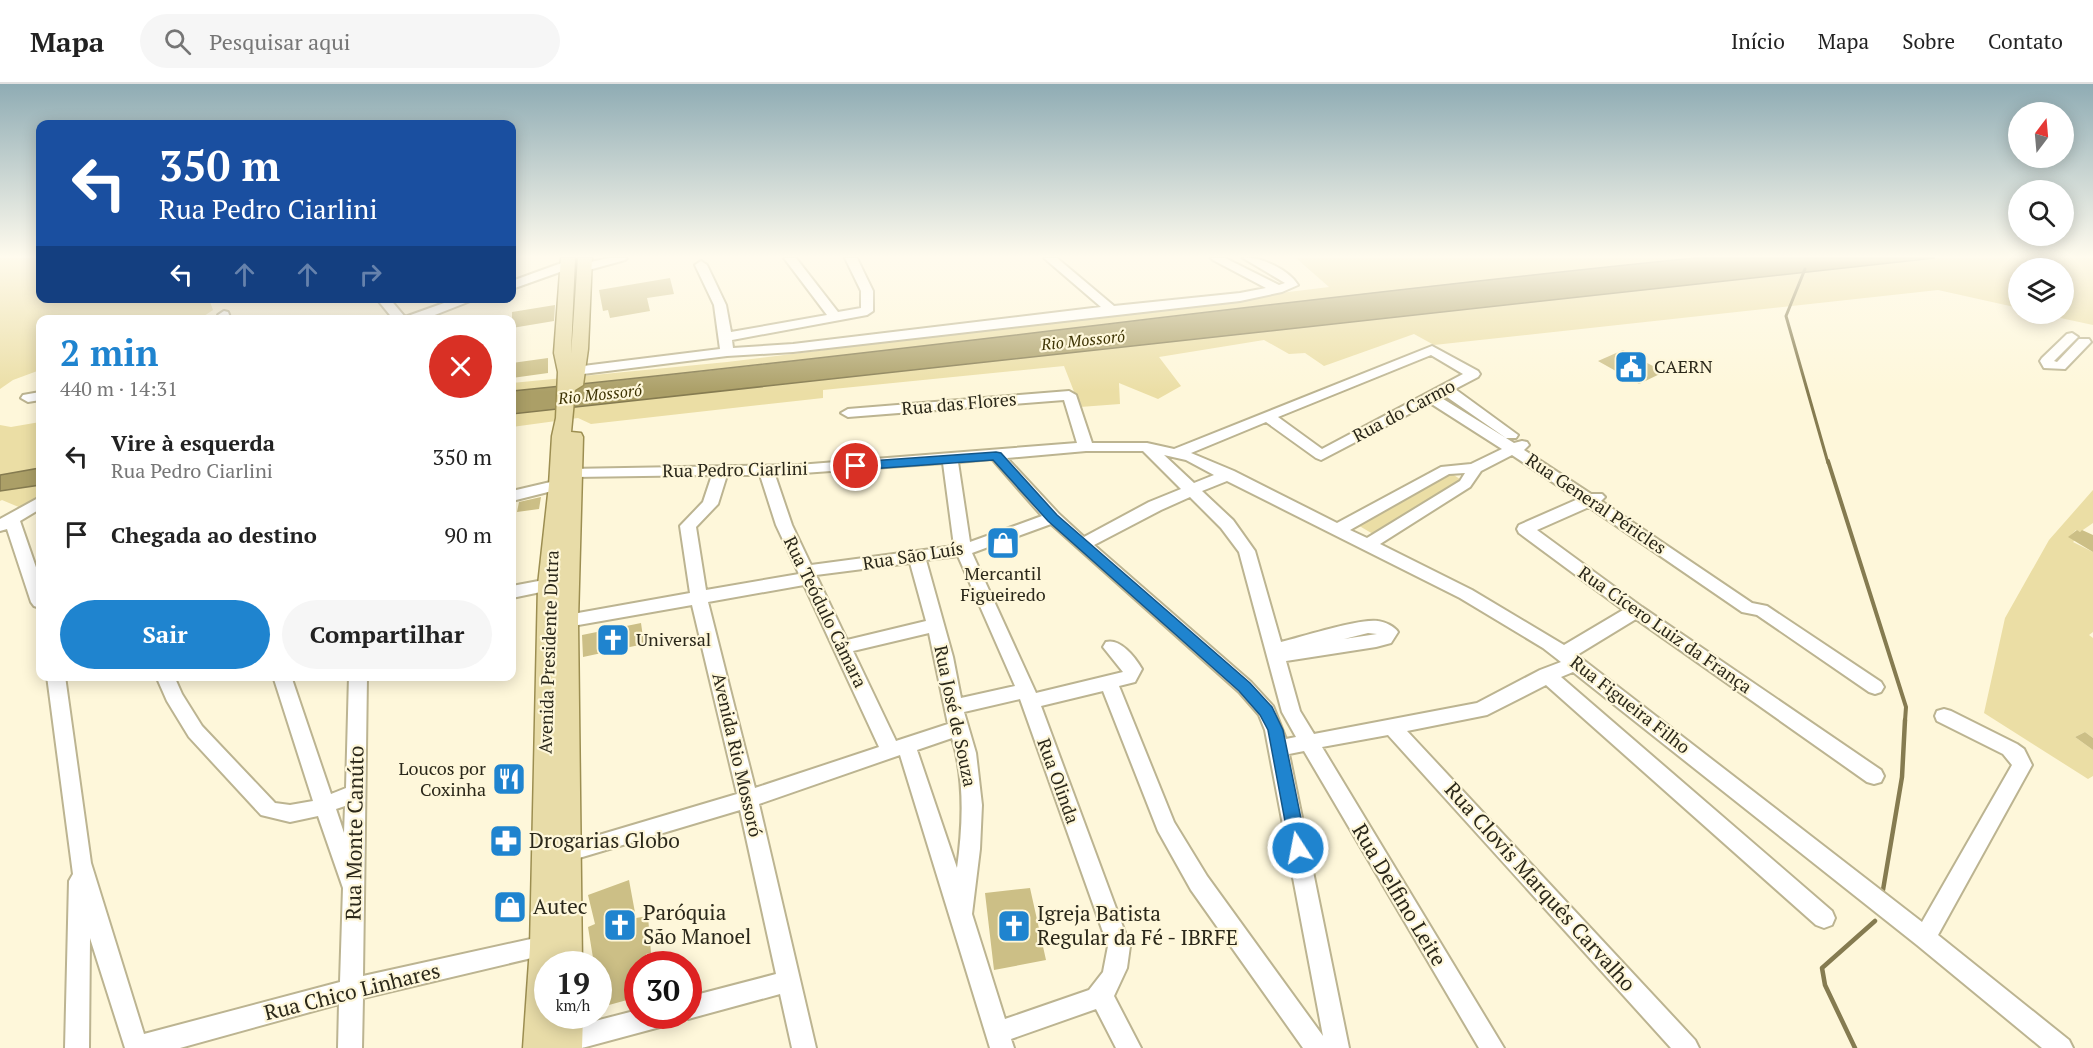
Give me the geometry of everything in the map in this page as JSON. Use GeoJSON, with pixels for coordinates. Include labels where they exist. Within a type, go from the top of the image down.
{"type":"FeatureCollection","features":[{"type":"Feature","properties":{"kind":"main road","name":"Avenida Presidente Dutra"},"geometry":{"type":"LineString","coordinates":[[565,303],[562,353],[571,374]]}},
{"type":"Feature","properties":{"kind":"main road","name":"Avenida Presidente Dutra"},"geometry":{"type":"LineString","coordinates":[[560,951],[569,852],[556,726],[567,621],[566,478],[561,436],[568,418],[571,374],[580,349],[584,303]]}},
{"type":"Feature","properties":{"kind":"main road","name":"Avenida Presidente Dutra"},"geometry":{"type":"LineString","coordinates":[[560,951],[556,726],[549,585],[566,478]]}},
{"type":"Feature","properties":{"kind":"main road","name":"Avenida Presidente Dutra"},"geometry":{"type":"LineString","coordinates":[[538,1048],[542,1029]]}},
{"type":"Feature","properties":{"kind":"street"},"geometry":{"type":"LineString","coordinates":[[386,303],[397,315]]}},
{"type":"Feature","properties":{"kind":"street"},"geometry":{"type":"LineString","coordinates":[[423,315],[457,303]]}},
{"type":"Feature","properties":{"kind":"street"},"geometry":{"type":"LineString","coordinates":[[719,303],[727,352]]}},
{"type":"Feature","properties":{"kind":"street"},"geometry":{"type":"LineString","coordinates":[[825,303],[836,317]]}},
{"type":"Feature","properties":{"kind":"street"},"geometry":{"type":"LineString","coordinates":[[725,338],[867,311],[868,303]]}},
{"type":"Feature","properties":{"kind":"street"},"geometry":{"type":"LineString","coordinates":[[1103,303],[1111,310]]}},
{"type":"Feature","properties":{"kind":"street"},"geometry":{"type":"LineString","coordinates":[[571,374],[727,352],[793,348],[1180,303]]}},
{"type":"Feature","properties":{"kind":"street","name":"Rua do Carmo"},"geometry":{"type":"LineString","coordinates":[[1177,453],[1267,416],[1432,350],[1473,374],[1321,455],[1267,416]]}},
{"type":"Feature","properties":{"kind":"street","name":"Rua General Péricles"},"geometry":{"type":"LineString","coordinates":[[1445,389],[1519,446],[1595,497],[1748,608],[1761,610],[1875,687]]}},
{"type":"Feature","properties":{"kind":"street","name":"Rua das Flores"},"geometry":{"type":"LineString","coordinates":[[849,414],[1069,395],[1086,447]]}},
{"type":"Feature","properties":{"kind":"street","name":"Rua General Péricles"},"geometry":{"type":"LineString","coordinates":[[1430,397],[1519,446]]}},
{"type":"Feature","properties":{"kind":"street"},"geometry":{"type":"LineString","coordinates":[[1339,528],[1446,470],[1474,468],[1519,446]]}},
{"type":"Feature","properties":{"kind":"street","name":"Rua Pedro Ciarlini"},"geometry":{"type":"LineString","coordinates":[[516,495],[566,478],[766,470],[996,456],[1086,447],[1147,447]]}},
{"type":"Feature","properties":{"kind":"street","name":"Rua Figueira Filho"},"geometry":{"type":"LineString","coordinates":[[1147,447],[1177,453],[1229,474],[1339,528],[1475,599],[1570,658],[2061,1048]]}},
{"type":"Feature","properties":{"kind":"street","name":"Rua Delfino Leite"},"geometry":{"type":"LineString","coordinates":[[1147,447],[1227,524],[1247,551],[1291,711],[1307,742],[1492,1048]]}},
{"type":"Feature","properties":{"kind":"street"},"geometry":{"type":"LineString","coordinates":[[996,456],[1053,518],[1245,687],[1266,711],[1275,730],[1279,748],[1337,1048]]}},
{"type":"Feature","properties":{"kind":"street","name":"Rua Olinda"},"geometry":{"type":"LineString","coordinates":[[950,459],[963,550],[1028,697],[1119,946],[1114,973],[1108,987],[1101,995]]}},
{"type":"Feature","properties":{"kind":"street"},"geometry":{"type":"LineString","coordinates":[[1370,544],[1465,484],[1474,468]]}},
{"type":"Feature","properties":{"kind":"street","name":"Rua Teódulo Câmara"},"geometry":{"type":"LineString","coordinates":[[766,470],[784,525],[807,575],[898,748]]}},
{"type":"Feature","properties":{"kind":"street","name":"Avenida Rio Mossoró"},"geometry":{"type":"LineString","coordinates":[[721,471],[710,504],[688,526],[699,598],[748,800],[804,1048]]}},
{"type":"Feature","properties":{"kind":"street"},"geometry":{"type":"LineString","coordinates":[[1082,544],[1155,506],[1229,474]]}},
{"type":"Feature","properties":{"kind":"street","name":"Rua Cícero Luiz da França"},"geometry":{"type":"LineString","coordinates":[[1595,497],[1525,529],[1636,611],[1874,776]]}},
{"type":"Feature","properties":{"kind":"street"},"geometry":{"type":"LineString","coordinates":[[36,504],[6,523],[36,593]]}},
{"type":"Feature","properties":{"kind":"street","name":"Rua São Luís"},"geometry":{"type":"LineString","coordinates":[[567,621],[699,598],[807,575],[963,550],[1053,518]]}},
{"type":"Feature","properties":{"kind":"street","name":"Rua José de Souza"},"geometry":{"type":"LineString","coordinates":[[917,556],[966,753],[972,805],[970,849],[962,914]]}},
{"type":"Feature","properties":{"kind":"street"},"geometry":{"type":"LineString","coordinates":[[516,591],[549,585]]}},
{"type":"Feature","properties":{"kind":"street"},"geometry":{"type":"LineString","coordinates":[[1279,748],[1480,710],[1546,675],[1636,611]]}},
{"type":"Feature","properties":{"kind":"street"},"geometry":{"type":"LineString","coordinates":[[843,646],[935,626]]}},
{"type":"Feature","properties":{"kind":"street"},"geometry":{"type":"LineString","coordinates":[[1368,627],[1378,627],[1389,632],[1385,638],[1376,641],[1274,653],[1368,627]]}},
{"type":"Feature","properties":{"kind":"street"},"geometry":{"type":"LineString","coordinates":[[954,707],[1028,697],[1109,683],[1129,677],[1133,674],[1133,669],[1112,648]]}},
{"type":"Feature","properties":{"kind":"street","name":"Rua Figueira Filho"},"geometry":{"type":"LineString","coordinates":[[1546,675],[1824,918]]}},
{"type":"Feature","properties":{"kind":"street"},"geometry":{"type":"LineString","coordinates":[[57,681],[80,863],[77,1048]]}},
{"type":"Feature","properties":{"kind":"street"},"geometry":{"type":"LineString","coordinates":[[167,681],[171,693],[191,726],[268,809],[280,815],[294,816],[356,792]]}},
{"type":"Feature","properties":{"kind":"street"},"geometry":{"type":"LineString","coordinates":[[284,681],[354,894]]}},
{"type":"Feature","properties":{"kind":"street","name":"Rua Monte Canúto"},"geometry":{"type":"LineString","coordinates":[[350,1048],[358,681]]}},
{"type":"Feature","properties":{"kind":"street"},"geometry":{"type":"LineString","coordinates":[[1109,683],[1165,825],[1199,883],[1317,1048]]}},
{"type":"Feature","properties":{"kind":"street"},"geometry":{"type":"LineString","coordinates":[[1925,938],[2022,765],[2017,754],[1944,716]]}},
{"type":"Feature","properties":{"kind":"street","name":"Rua Clovis Marquês Carvalho"},"geometry":{"type":"LineString","coordinates":[[1392,727],[1687,1048]]}},
{"type":"Feature","properties":{"kind":"street"},"geometry":{"type":"LineString","coordinates":[[569,852],[748,800],[958,728]]}},
{"type":"Feature","properties":{"kind":"street","name":"Rua José de Souza"},"geometry":{"type":"LineString","coordinates":[[898,748],[962,914],[999,1041]]}},
{"type":"Feature","properties":{"kind":"street"},"geometry":{"type":"LineString","coordinates":[[80,863],[101,937],[147,1047]]}},
{"type":"Feature","properties":{"kind":"street","name":"Rua Chico Linhares"},"geometry":{"type":"LineString","coordinates":[[147,1047],[352,989],[534,956]]}},
{"type":"Feature","properties":{"kind":"street"},"geometry":{"type":"LineString","coordinates":[[702,1004],[789,981]]}},
{"type":"Feature","properties":{"kind":"street"},"geometry":{"type":"LineString","coordinates":[[999,1041],[1101,995],[1129,1048]]}},
{"type":"Feature","properties":{"kind":"street"},"geometry":{"type":"LineString","coordinates":[[568,1034],[624,1023]]}},
{"type":"Feature","properties":{"kind":"shaded area"},"geometry":{"type":"Polygon","coordinates":[[[0,303],[210,303],[213,310],[206,315],[36,315],[36,371],[13,380],[0,389],[0,303]]]}},
{"type":"Feature","properties":{"kind":"shaded area"},"geometry":{"type":"Polygon","coordinates":[[[1201,303],[1288,303],[516,391],[516,383],[727,362],[1201,303]]]}},
{"type":"Feature","properties":{"kind":"shaded area"},"geometry":{"type":"Polygon","coordinates":[[[1525,303],[1819,303],[1434,345],[1414,334],[1324,366],[1305,353],[1289,354],[1264,340],[1159,357],[1181,386],[1158,399],[1119,383],[1120,404],[1080,407],[1064,366],[823,390],[823,398],[591,424],[578,418],[516,426],[516,414],[1525,303]]]}},
{"type":"Feature","properties":{"kind":"shaded area"},"geometry":{"type":"Polygon","coordinates":[[[2074,303],[2093,303],[2093,325],[2074,321],[2074,303]]]}},
{"type":"Feature","properties":{"kind":"shaded area"},"geometry":{"type":"Polygon","coordinates":[[[36,423],[36,469],[0,475],[0,425],[11,427],[36,423]]]}},
{"type":"Feature","properties":{"kind":"shaded area"},"geometry":{"type":"Polygon","coordinates":[[[1446,470],[1463,481],[1373,534],[1356,524],[1446,470]]]}},
{"type":"Feature","properties":{"kind":"shaded area"},"geometry":{"type":"Polygon","coordinates":[[[36,486],[36,499],[21,508],[0,501],[0,491],[36,486]]]}},
{"type":"Feature","properties":{"kind":"shaded area"},"geometry":{"type":"Polygon","coordinates":[[[2093,490],[2093,523],[2080,532],[2076,530],[2069,537],[2075,540],[2073,542],[2093,552],[2093,632],[2089,635],[2093,638],[2093,738],[2085,732],[2075,737],[2093,750],[2093,776],[2088,779],[1984,713],[2005,618],[2049,540],[2093,490]]]}},
{"type":"Feature","properties":{"kind":"water","name":"Rio Mossoró"},"geometry":{"type":"Polygon","coordinates":[[[1288,303],[1525,303],[516,414],[516,391],[1288,303]]]}},
{"type":"Feature","properties":{"kind":"water"},"geometry":{"type":"Polygon","coordinates":[[[36,469],[36,486],[0,491],[0,475],[36,469]]]}},
{"type":"Feature","properties":{"kind":"building"},"geometry":{"type":"Polygon","coordinates":[[[601,303],[648,303],[650,311],[610,318],[608,310],[603,311],[601,303]]]}},
{"type":"Feature","properties":{"kind":"building"},"geometry":{"type":"Polygon","coordinates":[[[555,305],[554,321],[516,327],[516,315],[512,315],[512,312],[555,305]]]}},
{"type":"Feature","properties":{"kind":"building","name":"CAERN"},"geometry":{"type":"Polygon","coordinates":[[[1623,350],[1664,372],[1639,384],[1598,361],[1623,350]]]}},
{"type":"Feature","properties":{"kind":"building"},"geometry":{"type":"Polygon","coordinates":[[[548,358],[548,373],[516,377],[516,362],[548,358]]]}},
{"type":"Feature","properties":{"kind":"building"},"geometry":{"type":"Polygon","coordinates":[[[541,497],[539,509],[517,512],[519,502],[541,497]]]}},
{"type":"Feature","properties":{"kind":"building"},"geometry":{"type":"Polygon","coordinates":[[[2077,530],[2093,535],[2093,552],[2068,537],[2077,530]]]}},
{"type":"Feature","properties":{"kind":"building","name":"Universal"},"geometry":{"type":"Polygon","coordinates":[[[641,623],[644,644],[583,657],[582,635],[641,623]]]}},
{"type":"Feature","properties":{"kind":"building"},"geometry":{"type":"Polygon","coordinates":[[[2085,732],[2093,738],[2093,750],[2075,737],[2085,732]]]}},
{"type":"Feature","properties":{"kind":"building","name":"Paróquia São Manoel"},"geometry":{"type":"Polygon","coordinates":[[[629,880],[636,918],[648,916],[651,951],[624,951],[624,1001],[612,1004],[612,951],[592,951],[588,927],[595,924],[588,895],[629,880]]]}},
{"type":"Feature","properties":{"kind":"building","name":"Igreja Batista Regular da Fé - IBRFE"},"geometry":{"type":"Polygon","coordinates":[[[1030,888],[1046,960],[994,970],[985,893],[1030,888]]]}},
{"type":"Feature","properties":{"kind":"waterway"},"geometry":{"type":"LineString","coordinates":[[1791,303],[1786,316],[1828,463]]}},
{"type":"Feature","properties":{"kind":"waterway"},"geometry":{"type":"LineString","coordinates":[[1828,461],[1906,707],[1905,721]]}},
{"type":"Feature","properties":{"kind":"waterway"},"geometry":{"type":"LineString","coordinates":[[1883,890],[1902,777],[1905,720]]}},
{"type":"Feature","properties":{"kind":"waterway"},"geometry":{"type":"LineString","coordinates":[[1855,1048],[1825,985],[1822,968],[1875,921]]}},
{"type":"Feature","properties":{"kind":"place","name":"CAERN"},"geometry":{"type":"Point","coordinates":[1631,367]}},
{"type":"Feature","properties":{"kind":"place","name":"Mercantil Figueiredo"},"geometry":{"type":"Point","coordinates":[1003,543]}},
{"type":"Feature","properties":{"kind":"place","name":"Universal"},"geometry":{"type":"Point","coordinates":[613,640]}},
{"type":"Feature","properties":{"kind":"place","name":"Loucos por Coxinha"},"geometry":{"type":"Point","coordinates":[509,779]}},
{"type":"Feature","properties":{"kind":"place","name":"Drogarias Globo"},"geometry":{"type":"Point","coordinates":[506,841]}},
{"type":"Feature","properties":{"kind":"place","name":"Autec"},"geometry":{"type":"Point","coordinates":[510,907]}},
{"type":"Feature","properties":{"kind":"place","name":"Paróquia São Manoel"},"geometry":{"type":"Point","coordinates":[620,925]}},
{"type":"Feature","properties":{"kind":"place","name":"Igreja Batista Regular da Fé - IBRFE"},"geometry":{"type":"Point","coordinates":[1014,926]}},
{"type":"Feature","properties":{"kind":"route"},"geometry":{"type":"LineString","coordinates":[[856,466],[996,456],[1053,518],[1245,687],[1266,711],[1275,730],[1298,848]]}}]}
